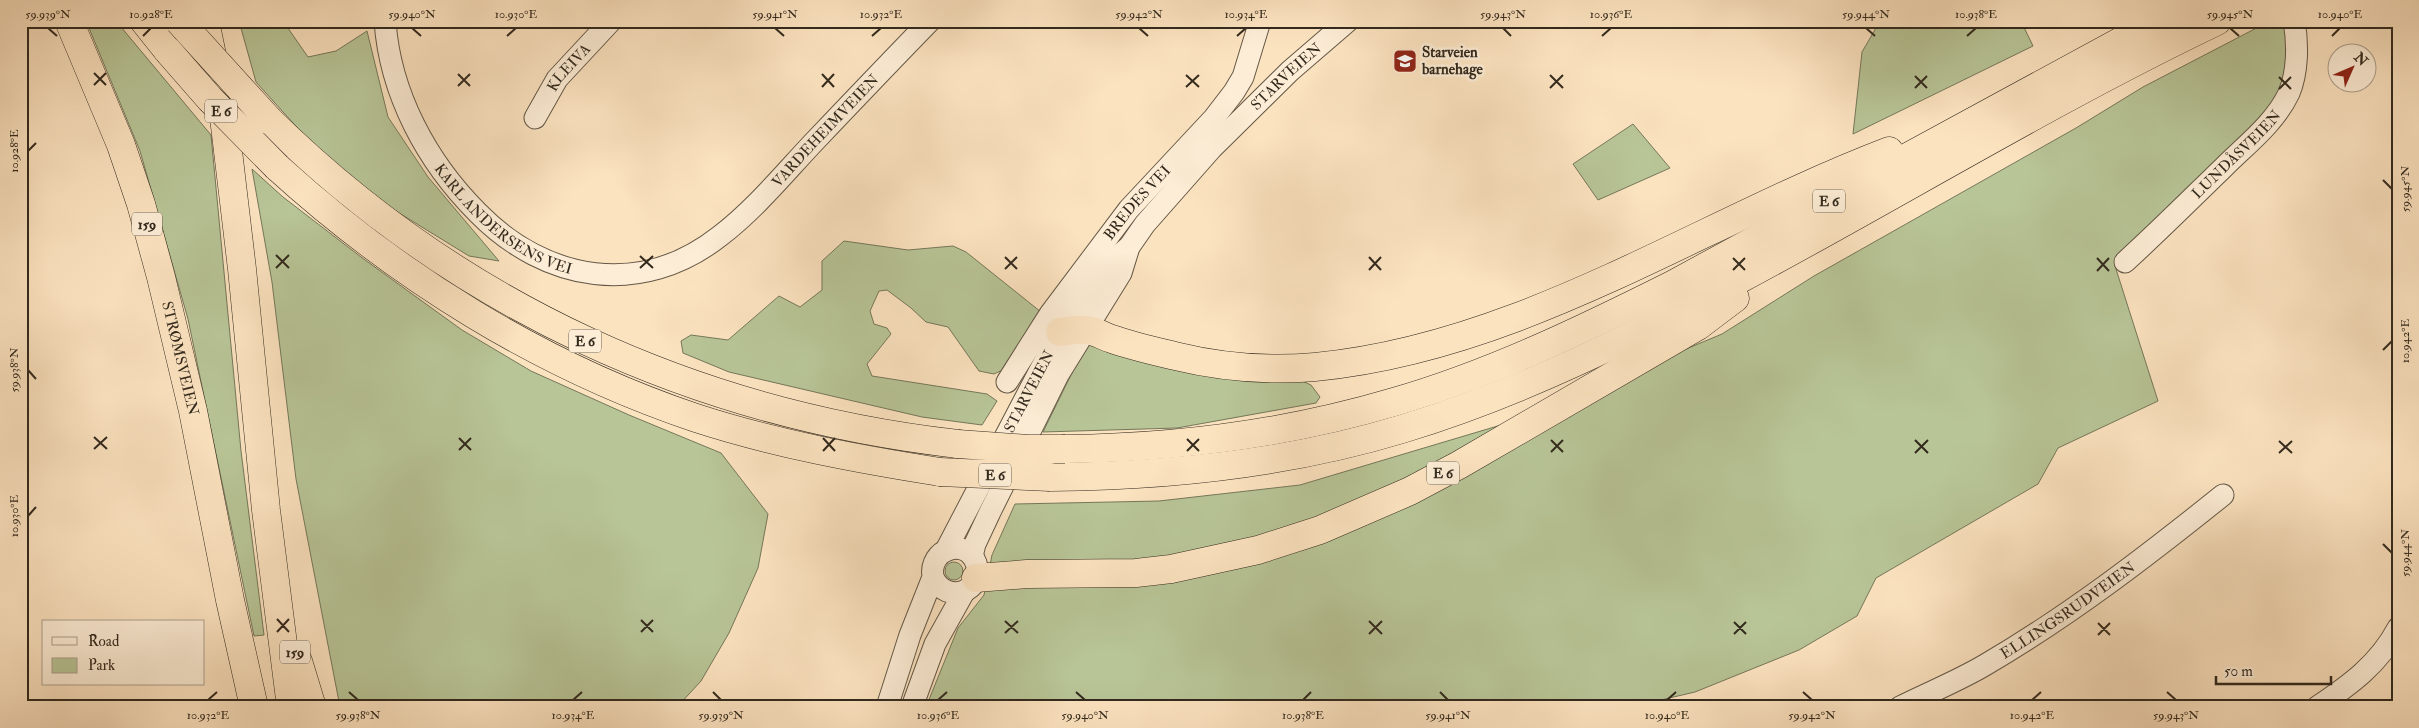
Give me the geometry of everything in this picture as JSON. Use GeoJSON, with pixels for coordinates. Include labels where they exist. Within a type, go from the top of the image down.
{"type":"FeatureCollection","features":[{"type":"Feature","properties":{"kind":"highway","name":"STRØMSVEIEN"},"geometry":{"type":"LineString","coordinates":[[69,21],[121,144],[162,277],[197,427],[230,600],[254,707]]}},
{"type":"Feature","properties":{"kind":"highway","name":"E 6"},"geometry":{"type":"LineString","coordinates":[[144,21],[210,99],[277,167],[330,214],[424,282],[504,331],[579,370],[661,405],[739,430],[847,456],[940,472],[1050,478],[1125,476],[1239,465],[1350,443],[1403,429],[1515,389],[1590,356],[1685,309],[2112,74],[2217,21]]}},
{"type":"Feature","properties":{"kind":"highway","name":"E 6"},"geometry":{"type":"LineString","coordinates":[[179,21],[269,120],[321,170],[403,235],[498,296],[594,345],[693,386],[783,413],[849,428],[958,444],[1065,449],[1194,443],[1279,430],[1377,407],[1454,382],[1557,340],[1672,285],[2158,21]]}},
{"type":"Feature","properties":{"kind":"highway","name":"159"},"geometry":{"type":"LineString","coordinates":[[205,21],[223,109],[242,269],[266,510],[291,707]]}},
{"type":"Feature","properties":{"kind":"highway","name":"E 6"},"geometry":{"type":"LineString","coordinates":[[1072,331],[1177,356],[1254,367],[1315,367],[1392,355],[1480,332],[1505,323],[1603,281],[1770,201],[1873,157],[1984,115]]}},
{"type":"Feature","properties":{"kind":"highway","name":"E 6"},"geometry":{"type":"LineString","coordinates":[[971,575],[1128,574],[1162,570],[1203,563],[1258,550],[1320,530],[1410,491],[1594,387],[1698,326],[1854,217]]}},
{"type":"Feature","properties":{"kind":"highway","name":"159"},"geometry":{"type":"LineString","coordinates":[[278,597],[312,707]]}},
{"type":"Feature","properties":{"kind":"highway","name":"159"},"geometry":{"type":"LineString","coordinates":[[230,600],[236,707]]}},
{"type":"Feature","properties":{"kind":"street","name":"KARL ANDERSENS VEI"},"geometry":{"type":"LineString","coordinates":[[385,21],[391,59],[401,95],[428,150],[462,197],[495,229],[526,252],[552,264],[585,273],[633,274],[676,262],[695,254],[719,238]]}},
{"type":"Feature","properties":{"kind":"street","name":"KLEIVA"},"geometry":{"type":"LineString","coordinates":[[535,118],[557,79],[611,21]]}},
{"type":"Feature","properties":{"kind":"street","name":"VARDEHEIMVEIEN"},"geometry":{"type":"LineString","coordinates":[[719,238],[779,180],[930,21]]}},
{"type":"Feature","properties":{"kind":"street","name":"BREDES VEI"},"geometry":{"type":"LineString","coordinates":[[1007,382],[1050,314],[1129,209],[1214,118],[1234,92],[1243,77],[1260,21]]}},
{"type":"Feature","properties":{"kind":"street","name":"STARVEIEN"},"geometry":{"type":"LineString","coordinates":[[888,707],[910,635],[933,577],[933,564],[940,553],[946,550],[1072,331],[1121,273],[1129,248],[1146,224],[1212,148],[1290,71],[1348,21]]}},
{"type":"Feature","properties":{"kind":"street","name":"LUNDÅSVEIEN"},"geometry":{"type":"LineString","coordinates":[[2125,262],[2262,131],[2281,107],[2290,91],[2294,75],[2295,24]]}},
{"type":"Feature","properties":{"kind":"street","name":"STARVEIEN"},"geometry":{"type":"LineString","coordinates":[[912,707],[935,644],[971,575],[975,544],[1058,374],[1072,331]]}},
{"type":"Feature","properties":{"kind":"street","name":"ELLINGSRUDVEIEN"},"geometry":{"type":"LineString","coordinates":[[1900,707],[1984,665],[2056,620],[2141,560],[2223,495]]}},
{"type":"Feature","properties":{"kind":"street"},"geometry":{"type":"LineString","coordinates":[[933,577],[941,589],[956,594],[971,575],[960,549],[946,550]]}},
{"type":"Feature","properties":{"kind":"street"},"geometry":{"type":"LineString","coordinates":[[2316,707],[2354,682],[2367,670],[2391,641],[2398,628]]}},
{"type":"Feature","properties":{"kind":"green space"},"geometry":{"type":"Polygon","coordinates":[[[107,21],[116,21],[211,135],[241,451],[264,635],[254,636],[188,319],[140,151],[89,28],[107,21]]]}},
{"type":"Feature","properties":{"kind":"green space"},"geometry":{"type":"Polygon","coordinates":[[[239,21],[283,21],[308,57],[336,51],[367,31],[388,117],[428,177],[499,261],[469,256],[365,192],[330,164],[256,82],[239,21]]]}},
{"type":"Feature","properties":{"kind":"green space"},"geometry":{"type":"Polygon","coordinates":[[[1880,21],[2021,21],[2033,46],[1853,134],[1862,52],[1880,21]]]}},
{"type":"Feature","properties":{"kind":"green space"},"geometry":{"type":"Polygon","coordinates":[[[2270,21],[2282,21],[2288,40],[2290,64],[2285,92],[2115,266],[2158,401],[2058,448],[2038,484],[1876,578],[1857,616],[1799,650],[1695,692],[1631,707],[1028,707],[1013,700],[1002,707],[926,707],[958,628],[984,595],[992,555],[1015,504],[1159,501],[1300,485],[1511,422],[1722,334],[1814,276],[2076,128],[2143,87],[2270,21]]]}},
{"type":"Feature","properties":{"kind":"green space"},"geometry":{"type":"Polygon","coordinates":[[[1633,124],[1670,168],[1598,200],[1573,164],[1633,124]]]}},
{"type":"Feature","properties":{"kind":"green space"},"geometry":{"type":"Polygon","coordinates":[[[252,169],[283,197],[361,257],[462,330],[531,371],[629,415],[721,453],[768,514],[758,568],[729,633],[701,681],[677,707],[340,707],[296,479],[272,282],[252,169]]]}},
{"type":"Feature","properties":{"kind":"green space"},"geometry":{"type":"Polygon","coordinates":[[[844,241],[908,250],[953,246],[966,252],[1041,312],[1007,368],[994,374],[979,371],[948,327],[926,322],[887,290],[879,291],[870,311],[874,324],[887,328],[891,334],[867,364],[872,376],[987,394],[997,401],[982,425],[922,417],[729,372],[683,353],[681,341],[691,335],[728,340],[779,296],[800,307],[822,290],[822,261],[844,241]]]}},
{"type":"Feature","properties":{"kind":"green space"},"geometry":{"type":"Polygon","coordinates":[[[1087,342],[1300,380],[1311,385],[1320,397],[1316,403],[1177,428],[1043,432],[1087,342]]]}},
{"type":"Feature","properties":{"kind":"green space"},"geometry":{"type":"Polygon","coordinates":[[[954,562],[960,565],[963,571],[960,577],[954,580],[948,577],[945,571],[948,565],[954,562]]]}},
{"type":"Feature","properties":{"kind":"place","name":"Starveien barnehage"},"geometry":{"type":"Point","coordinates":[1405,61]}}]}
